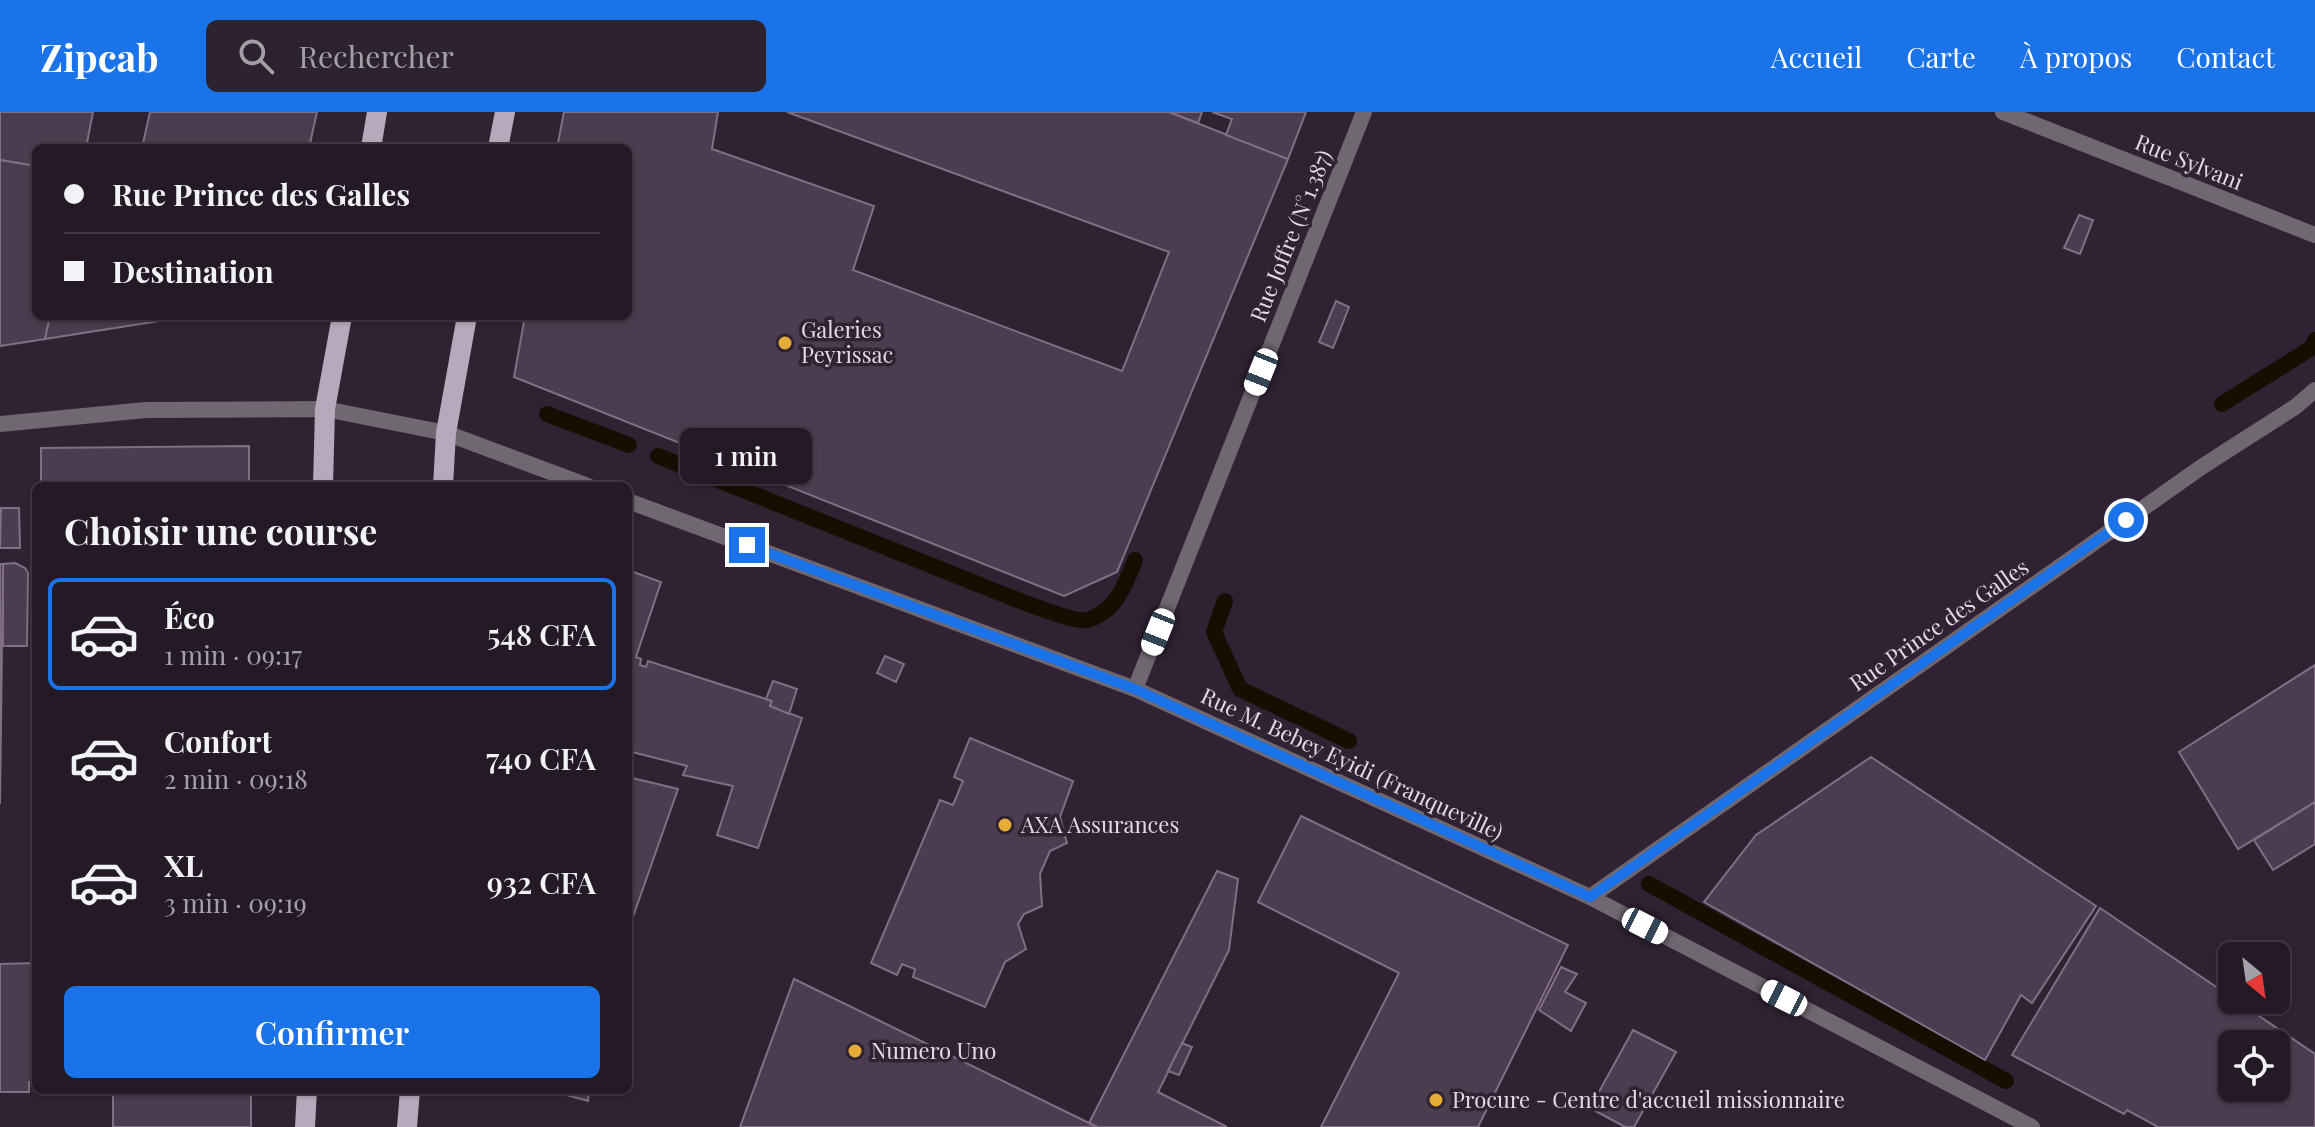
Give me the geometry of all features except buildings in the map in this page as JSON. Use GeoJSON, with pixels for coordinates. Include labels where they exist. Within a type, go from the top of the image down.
{"type":"FeatureCollection","features":[{"type":"Feature","properties":{"kind":"main road"},"geometry":{"type":"LineString","coordinates":[[372,144],[377,112]]}},
{"type":"Feature","properties":{"kind":"main road"},"geometry":{"type":"LineString","coordinates":[[499,144],[505,112]]}},
{"type":"Feature","properties":{"kind":"main road"},"geometry":{"type":"LineString","coordinates":[[323,482],[325,409],[341,320]]}},
{"type":"Feature","properties":{"kind":"main road"},"geometry":{"type":"LineString","coordinates":[[443,482],[446,433],[466,320]]}},
{"type":"Feature","properties":{"kind":"main road"},"geometry":{"type":"LineString","coordinates":[[305,1127],[307,1094]]}},
{"type":"Feature","properties":{"kind":"main road"},"geometry":{"type":"LineString","coordinates":[[407,1127],[410,1094]]}},
{"type":"Feature","properties":{"kind":"street","name":"Rue Joffre (N°1.387)"},"geometry":{"type":"LineString","coordinates":[[1135,689],[1364,112]]}},
{"type":"Feature","properties":{"kind":"street","name":"Rue Sylvani"},"geometry":{"type":"LineString","coordinates":[[2003,112],[2315,235]]}},
{"type":"Feature","properties":{"kind":"street","name":"Rue Prince des Galles"},"geometry":{"type":"LineString","coordinates":[[1590,897],[2203,466],[2295,407],[2315,390]]}},
{"type":"Feature","properties":{"kind":"street"},"geometry":{"type":"LineString","coordinates":[[0,424],[146,410],[325,409],[446,433],[577,482]]}},
{"type":"Feature","properties":{"kind":"street","name":"Rue M. Bebey Eyidi (Franqueville)"},"geometry":{"type":"LineString","coordinates":[[632,502],[1135,689],[1590,897],[2032,1127]]}},
{"type":"Feature","properties":{"kind":"waterway"},"geometry":{"type":"LineString","coordinates":[[2222,404],[2313,347],[2315,340]]}},
{"type":"Feature","properties":{"kind":"waterway"},"geometry":{"type":"LineString","coordinates":[[547,414],[629,445]]}},
{"type":"Feature","properties":{"kind":"waterway"},"geometry":{"type":"LineString","coordinates":[[658,456],[1005,595],[1078,620],[1097,616],[1112,604],[1135,560]]}},
{"type":"Feature","properties":{"kind":"waterway"},"geometry":{"type":"LineString","coordinates":[[1225,601],[1214,632],[1240,689],[1349,741]]}},
{"type":"Feature","properties":{"kind":"waterway"},"geometry":{"type":"LineString","coordinates":[[1649,884],[2006,1081]]}},
{"type":"Feature","properties":{"kind":"place","name":"Galeries Peyrissac"},"geometry":{"type":"Point","coordinates":[785,343]}},
{"type":"Feature","properties":{"kind":"place","name":"AXA Assurances"},"geometry":{"type":"Point","coordinates":[1005,825]}},
{"type":"Feature","properties":{"kind":"place","name":"Numero Uno"},"geometry":{"type":"Point","coordinates":[855,1051]}},
{"type":"Feature","properties":{"kind":"place","name":"Procure - Centre d'accueil missionnaire"},"geometry":{"type":"Point","coordinates":[1436,1100]}},
{"type":"Feature","properties":{"kind":"route"},"geometry":{"type":"LineString","coordinates":[[747,545],[1135,689],[1590,897],[2126,520]]}}]}
